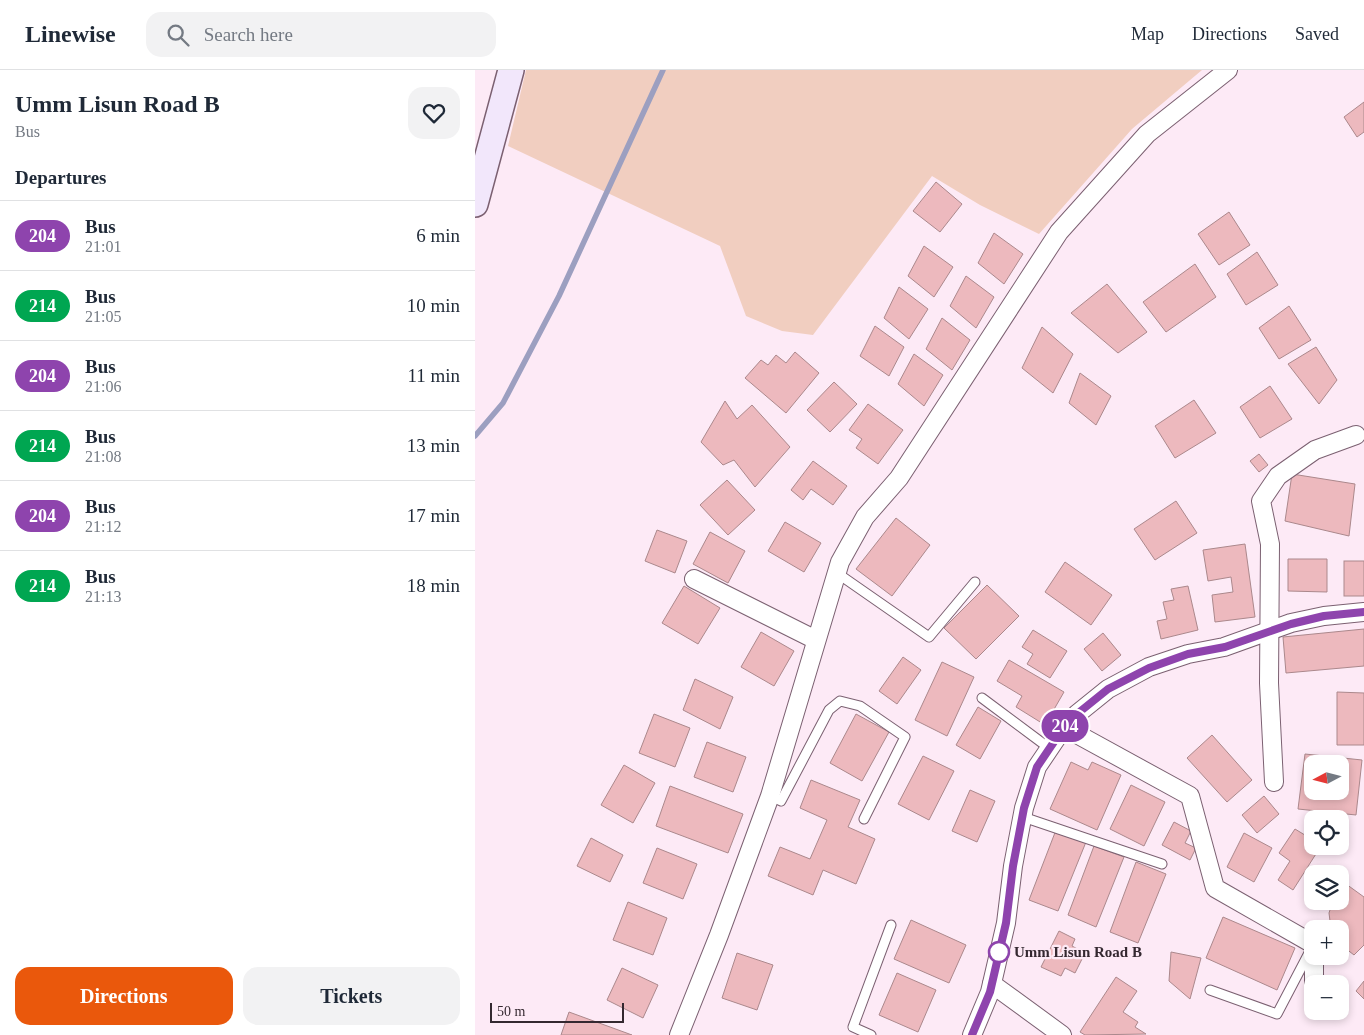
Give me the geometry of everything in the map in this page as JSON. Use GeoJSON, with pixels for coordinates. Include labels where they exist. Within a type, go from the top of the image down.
{"type":"FeatureCollection","features":[{"type":"Feature","properties":{"kind":"street"},"geometry":{"type":"LineString","coordinates":[[475,204],[511,70]]}},
{"type":"Feature","properties":{"kind":"street"},"geometry":{"type":"LineString","coordinates":[[679,1035],[719,935],[770,796],[840,562],[865,516],[899,478],[1059,232],[1147,134],[1228,70]]}},
{"type":"Feature","properties":{"kind":"street"},"geometry":{"type":"LineString","coordinates":[[1274,782],[1269,683],[1270,544],[1261,501],[1278,476],[1315,450],[1356,435]]}},
{"type":"Feature","properties":{"kind":"street"},"geometry":{"type":"LineString","coordinates":[[694,579],[816,640]]}},
{"type":"Feature","properties":{"kind":"street"},"geometry":{"type":"LineString","coordinates":[[972,1035],[992,984],[1006,923],[1013,866],[1023,817],[1037,767],[1064,727],[1108,689],[1149,668],[1188,654],[1225,647],[1291,624],[1324,616],[1364,612]]}},
{"type":"Feature","properties":{"kind":"street"},"geometry":{"type":"LineString","coordinates":[[1064,727],[1190,796],[1215,888],[1304,940]]}},
{"type":"Feature","properties":{"kind":"street"},"geometry":{"type":"LineString","coordinates":[[992,984],[1062,1035]]}},
{"type":"Feature","properties":{"kind":"lane"},"geometry":{"type":"LineString","coordinates":[[837,573],[929,637],[975,582]]}},
{"type":"Feature","properties":{"kind":"lane"},"geometry":{"type":"LineString","coordinates":[[982,698],[1049,748]]}},
{"type":"Feature","properties":{"kind":"lane"},"geometry":{"type":"LineString","coordinates":[[770,796],[781,801],[829,710],[840,701],[859,706],[905,737],[864,819]]}},
{"type":"Feature","properties":{"kind":"lane"},"geometry":{"type":"LineString","coordinates":[[1023,817],[1162,864]]}},
{"type":"Feature","properties":{"kind":"lane"},"geometry":{"type":"LineString","coordinates":[[871,1035],[853,1027],[891,925]]}},
{"type":"Feature","properties":{"kind":"lane"},"geometry":{"type":"LineString","coordinates":[[1210,990],[1277,1014],[1304,962]]}},
{"type":"Feature","properties":{"kind":"shaded area"},"geometry":{"type":"Polygon","coordinates":[[[526,70],[1202,70],[1132,129],[1039,234],[980,205],[932,176],[813,335],[782,331],[746,316],[720,246],[508,146],[526,70]]]}},
{"type":"Feature","properties":{"kind":"building"},"geometry":{"type":"Polygon","coordinates":[[[1364,102],[1364,132],[1357,137],[1344,117],[1364,102]]]}},
{"type":"Feature","properties":{"kind":"building"},"geometry":{"type":"Polygon","coordinates":[[[936,182],[962,204],[940,232],[913,211],[936,182]]]}},
{"type":"Feature","properties":{"kind":"building"},"geometry":{"type":"Polygon","coordinates":[[[1229,212],[1250,245],[1219,265],[1198,234],[1229,212]]]}},
{"type":"Feature","properties":{"kind":"building"},"geometry":{"type":"Polygon","coordinates":[[[994,233],[1023,254],[1004,284],[978,263],[994,233]]]}},
{"type":"Feature","properties":{"kind":"building"},"geometry":{"type":"Polygon","coordinates":[[[924,246],[953,267],[934,297],[908,276],[924,246]]]}},
{"type":"Feature","properties":{"kind":"building"},"geometry":{"type":"Polygon","coordinates":[[[1257,252],[1278,285],[1246,305],[1227,274],[1257,252]]]}},
{"type":"Feature","properties":{"kind":"building"},"geometry":{"type":"Polygon","coordinates":[[[1195,264],[1216,297],[1166,332],[1143,302],[1195,264]]]}},
{"type":"Feature","properties":{"kind":"building"},"geometry":{"type":"Polygon","coordinates":[[[966,276],[994,297],[976,328],[950,306],[966,276]]]}},
{"type":"Feature","properties":{"kind":"building"},"geometry":{"type":"Polygon","coordinates":[[[1107,284],[1147,332],[1118,353],[1071,313],[1107,284]]]}},
{"type":"Feature","properties":{"kind":"building"},"geometry":{"type":"Polygon","coordinates":[[[899,287],[928,309],[909,339],[884,318],[899,287]]]}},
{"type":"Feature","properties":{"kind":"building"},"geometry":{"type":"Polygon","coordinates":[[[1289,306],[1311,340],[1279,359],[1259,328],[1289,306]]]}},
{"type":"Feature","properties":{"kind":"building"},"geometry":{"type":"Polygon","coordinates":[[[942,318],[970,340],[952,370],[926,349],[942,318]]]}},
{"type":"Feature","properties":{"kind":"building"},"geometry":{"type":"Polygon","coordinates":[[[875,326],[904,347],[889,376],[860,356],[875,326]]]}},
{"type":"Feature","properties":{"kind":"building"},"geometry":{"type":"Polygon","coordinates":[[[1042,327],[1073,354],[1053,393],[1022,368],[1042,327]]]}},
{"type":"Feature","properties":{"kind":"building"},"geometry":{"type":"Polygon","coordinates":[[[1316,347],[1337,380],[1319,404],[1288,364],[1316,347]]]}},
{"type":"Feature","properties":{"kind":"building"},"geometry":{"type":"Polygon","coordinates":[[[795,352],[819,373],[786,413],[745,378],[761,360],[768,365],[776,355],[786,363],[795,352]]]}},
{"type":"Feature","properties":{"kind":"building"},"geometry":{"type":"Polygon","coordinates":[[[914,354],[943,375],[924,406],[898,384],[914,354]]]}},
{"type":"Feature","properties":{"kind":"building"},"geometry":{"type":"Polygon","coordinates":[[[1080,373],[1111,396],[1096,425],[1069,403],[1080,373]]]}},
{"type":"Feature","properties":{"kind":"building"},"geometry":{"type":"Polygon","coordinates":[[[834,382],[857,404],[830,432],[807,410],[834,382]]]}},
{"type":"Feature","properties":{"kind":"building"},"geometry":{"type":"Polygon","coordinates":[[[1270,386],[1292,419],[1260,438],[1240,407],[1270,386]]]}},
{"type":"Feature","properties":{"kind":"building"},"geometry":{"type":"Polygon","coordinates":[[[1194,400],[1216,433],[1175,458],[1155,426],[1194,400]]]}},
{"type":"Feature","properties":{"kind":"building"},"geometry":{"type":"Polygon","coordinates":[[[725,401],[737,419],[752,405],[790,447],[755,487],[734,460],[723,465],[701,442],[725,401]]]}},
{"type":"Feature","properties":{"kind":"building"},"geometry":{"type":"Polygon","coordinates":[[[868,404],[903,430],[878,464],[856,448],[862,439],[849,430],[868,404]]]}},
{"type":"Feature","properties":{"kind":"building"},"geometry":{"type":"Polygon","coordinates":[[[1259,454],[1268,465],[1259,472],[1250,461],[1259,454]]]}},
{"type":"Feature","properties":{"kind":"building"},"geometry":{"type":"Polygon","coordinates":[[[813,461],[847,486],[833,505],[811,489],[803,500],[791,490],[813,461]]]}},
{"type":"Feature","properties":{"kind":"building"},"geometry":{"type":"Polygon","coordinates":[[[1292,474],[1355,484],[1349,536],[1285,521],[1292,474]]]}},
{"type":"Feature","properties":{"kind":"building"},"geometry":{"type":"Polygon","coordinates":[[[727,480],[755,510],[728,535],[700,505],[727,480]]]}},
{"type":"Feature","properties":{"kind":"building"},"geometry":{"type":"Polygon","coordinates":[[[1176,501],[1197,533],[1155,560],[1134,529],[1176,501]]]}},
{"type":"Feature","properties":{"kind":"building"},"geometry":{"type":"Polygon","coordinates":[[[896,518],[930,545],[892,596],[856,569],[896,518]]]}},
{"type":"Feature","properties":{"kind":"building"},"geometry":{"type":"Polygon","coordinates":[[[785,522],[821,543],[804,572],[768,551],[785,522]]]}},
{"type":"Feature","properties":{"kind":"building"},"geometry":{"type":"Polygon","coordinates":[[[657,530],[687,541],[675,573],[645,561],[657,530]]]}},
{"type":"Feature","properties":{"kind":"building"},"geometry":{"type":"Polygon","coordinates":[[[710,532],[745,551],[728,583],[693,564],[710,532]]]}},
{"type":"Feature","properties":{"kind":"building"},"geometry":{"type":"Polygon","coordinates":[[[1245,544],[1255,617],[1215,622],[1212,595],[1233,592],[1231,577],[1208,581],[1203,550],[1245,544]]]}},
{"type":"Feature","properties":{"kind":"building"},"geometry":{"type":"Polygon","coordinates":[[[1288,559],[1327,559],[1327,592],[1288,591],[1288,559]]]}},
{"type":"Feature","properties":{"kind":"building"},"geometry":{"type":"Polygon","coordinates":[[[1344,561],[1364,561],[1364,596],[1344,596],[1344,561]]]}},
{"type":"Feature","properties":{"kind":"building"},"geometry":{"type":"Polygon","coordinates":[[[1065,562],[1112,595],[1091,625],[1045,592],[1065,562]]]}},
{"type":"Feature","properties":{"kind":"building"},"geometry":{"type":"Polygon","coordinates":[[[987,585],[1019,616],[976,659],[944,628],[987,585]]]}},
{"type":"Feature","properties":{"kind":"building"},"geometry":{"type":"Polygon","coordinates":[[[684,586],[720,608],[698,644],[662,623],[684,586]]]}},
{"type":"Feature","properties":{"kind":"building"},"geometry":{"type":"Polygon","coordinates":[[[1188,586],[1198,630],[1161,639],[1157,621],[1167,619],[1163,602],[1174,600],[1171,589],[1188,586]]]}},
{"type":"Feature","properties":{"kind":"building"},"geometry":{"type":"Polygon","coordinates":[[[1364,629],[1364,666],[1286,673],[1283,637],[1364,629]]]}},
{"type":"Feature","properties":{"kind":"building"},"geometry":{"type":"Polygon","coordinates":[[[1033,630],[1067,651],[1050,678],[1027,664],[1033,654],[1022,647],[1033,630]]]}},
{"type":"Feature","properties":{"kind":"building"},"geometry":{"type":"Polygon","coordinates":[[[761,632],[794,651],[774,686],[741,667],[761,632]]]}},
{"type":"Feature","properties":{"kind":"building"},"geometry":{"type":"Polygon","coordinates":[[[1103,633],[1121,655],[1102,671],[1084,649],[1103,633]]]}},
{"type":"Feature","properties":{"kind":"building"},"geometry":{"type":"Polygon","coordinates":[[[903,657],[921,670],[897,704],[879,691],[903,657]]]}},
{"type":"Feature","properties":{"kind":"building"},"geometry":{"type":"Polygon","coordinates":[[[1009,660],[1064,692],[1045,725],[1016,707],[1022,696],[997,681],[1009,660]]]}},
{"type":"Feature","properties":{"kind":"building"},"geometry":{"type":"Polygon","coordinates":[[[942,662],[974,677],[947,736],[915,720],[942,662]]]}},
{"type":"Feature","properties":{"kind":"building"},"geometry":{"type":"Polygon","coordinates":[[[695,679],[733,697],[720,729],[683,710],[695,679]]]}},
{"type":"Feature","properties":{"kind":"building"},"geometry":{"type":"Polygon","coordinates":[[[1337,692],[1364,693],[1364,745],[1337,745],[1337,692]]]}},
{"type":"Feature","properties":{"kind":"building"},"geometry":{"type":"Polygon","coordinates":[[[978,707],[1001,721],[980,759],[956,745],[978,707]]]}},
{"type":"Feature","properties":{"kind":"building"},"geometry":{"type":"Polygon","coordinates":[[[654,714],[690,728],[675,767],[639,753],[654,714]]]}},
{"type":"Feature","properties":{"kind":"building"},"geometry":{"type":"Polygon","coordinates":[[[856,714],[889,732],[862,781],[830,763],[856,714]]]}},
{"type":"Feature","properties":{"kind":"building"},"geometry":{"type":"Polygon","coordinates":[[[1212,735],[1252,780],[1227,802],[1187,758],[1212,735]]]}},
{"type":"Feature","properties":{"kind":"building"},"geometry":{"type":"Polygon","coordinates":[[[707,742],[746,757],[733,792],[694,777],[707,742]]]}},
{"type":"Feature","properties":{"kind":"building"},"geometry":{"type":"Polygon","coordinates":[[[923,756],[954,771],[929,820],[898,804],[923,756]]]}},
{"type":"Feature","properties":{"kind":"building"},"geometry":{"type":"Polygon","coordinates":[[[1349,759],[1362,760],[1356,815],[1349,814],[1349,810],[1298,809],[1304,762],[1304,800],[1349,800],[1349,759]]]}},
{"type":"Feature","properties":{"kind":"building"},"geometry":{"type":"Polygon","coordinates":[[[1071,762],[1088,770],[1092,762],[1121,775],[1097,830],[1050,809],[1071,762]]]}},
{"type":"Feature","properties":{"kind":"building"},"geometry":{"type":"Polygon","coordinates":[[[624,765],[655,783],[633,823],[601,805],[624,765]]]}},
{"type":"Feature","properties":{"kind":"building"},"geometry":{"type":"Polygon","coordinates":[[[811,780],[860,800],[848,827],[875,839],[856,884],[823,870],[813,895],[768,876],[780,847],[810,859],[827,820],[800,808],[811,780]]]}},
{"type":"Feature","properties":{"kind":"building"},"geometry":{"type":"Polygon","coordinates":[[[1131,785],[1165,802],[1144,846],[1110,829],[1131,785]]]}},
{"type":"Feature","properties":{"kind":"building"},"geometry":{"type":"Polygon","coordinates":[[[670,786],[743,814],[728,853],[656,826],[670,786]]]}},
{"type":"Feature","properties":{"kind":"building"},"geometry":{"type":"Polygon","coordinates":[[[970,790],[995,801],[977,842],[952,831],[970,790]]]}},
{"type":"Feature","properties":{"kind":"building"},"geometry":{"type":"Polygon","coordinates":[[[1264,796],[1279,814],[1257,833],[1242,815],[1264,796]]]}},
{"type":"Feature","properties":{"kind":"building"},"geometry":{"type":"Polygon","coordinates":[[[1174,822],[1191,831],[1185,843],[1196,848],[1190,860],[1162,845],[1174,822]]]}},
{"type":"Feature","properties":{"kind":"building"},"geometry":{"type":"Polygon","coordinates":[[[1295,829],[1304,834],[1304,855],[1315,855],[1309,865],[1304,865],[1304,873],[1293,890],[1278,880],[1290,861],[1279,853],[1295,829]]]}},
{"type":"Feature","properties":{"kind":"building"},"geometry":{"type":"Polygon","coordinates":[[[1056,830],[1086,842],[1058,911],[1029,900],[1056,830]]]}},
{"type":"Feature","properties":{"kind":"building"},"geometry":{"type":"Polygon","coordinates":[[[1244,833],[1272,848],[1254,882],[1227,867],[1244,833]]]}},
{"type":"Feature","properties":{"kind":"building"},"geometry":{"type":"Polygon","coordinates":[[[591,838],[623,855],[610,882],[577,866],[591,838]]]}},
{"type":"Feature","properties":{"kind":"building"},"geometry":{"type":"Polygon","coordinates":[[[1094,846],[1124,857],[1096,927],[1068,915],[1094,846]]]}},
{"type":"Feature","properties":{"kind":"building"},"geometry":{"type":"Polygon","coordinates":[[[657,848],[697,864],[683,899],[643,883],[657,848]]]}},
{"type":"Feature","properties":{"kind":"building"},"geometry":{"type":"Polygon","coordinates":[[[1136,862],[1166,874],[1138,943],[1110,932],[1136,862]]]}},
{"type":"Feature","properties":{"kind":"building"},"geometry":{"type":"Polygon","coordinates":[[[1349,886],[1364,897],[1364,945],[1354,955],[1349,951],[1349,920],[1330,920],[1330,910],[1349,910],[1349,886]]]}},
{"type":"Feature","properties":{"kind":"building"},"geometry":{"type":"Polygon","coordinates":[[[628,902],[667,918],[653,955],[613,940],[628,902]]]}},
{"type":"Feature","properties":{"kind":"building"},"geometry":{"type":"Polygon","coordinates":[[[1223,917],[1295,948],[1277,990],[1206,958],[1223,917]]]}},
{"type":"Feature","properties":{"kind":"building"},"geometry":{"type":"Polygon","coordinates":[[[911,920],[966,945],[949,983],[894,959],[911,920]]]}},
{"type":"Feature","properties":{"kind":"building"},"geometry":{"type":"Polygon","coordinates":[[[1059,931],[1075,939],[1072,946],[1085,953],[1075,973],[1065,968],[1061,976],[1041,967],[1059,931]]]}},
{"type":"Feature","properties":{"kind":"building"},"geometry":{"type":"Polygon","coordinates":[[[1171,952],[1201,958],[1190,999],[1169,981],[1171,952]]]}},
{"type":"Feature","properties":{"kind":"building"},"geometry":{"type":"Polygon","coordinates":[[[737,953],[773,965],[757,1010],[722,998],[737,953]]]}},
{"type":"Feature","properties":{"kind":"building"},"geometry":{"type":"Polygon","coordinates":[[[622,968],[658,985],[643,1018],[607,1000],[622,968]]]}},
{"type":"Feature","properties":{"kind":"building"},"geometry":{"type":"Polygon","coordinates":[[[897,973],[936,990],[918,1032],[879,1015],[897,973]]]}},
{"type":"Feature","properties":{"kind":"building"},"geometry":{"type":"Polygon","coordinates":[[[1116,977],[1137,991],[1123,1012],[1138,1022],[1135,1027],[1146,1034],[1085,1035],[1080,1032],[1116,977]]]}},
{"type":"Feature","properties":{"kind":"building"},"geometry":{"type":"Polygon","coordinates":[[[1364,981],[1364,999],[1356,991],[1364,981]]]}},
{"type":"Feature","properties":{"kind":"building"},"geometry":{"type":"Polygon","coordinates":[[[569,1012],[632,1035],[561,1035],[569,1012]]]}},
{"type":"Feature","properties":{"kind":"waterway"},"geometry":{"type":"LineString","coordinates":[[475,436],[503,403],[559,296],[663,70]]}},
{"type":"Feature","properties":{"kind":"bus line","name":"204"},"geometry":{"type":"LineString","coordinates":[[972,1035],[990,992],[1006,923],[1013,866],[1024,808],[1037,767],[1064,727],[1108,689],[1149,668],[1188,654],[1225,647],[1291,624],[1324,616],[1364,612]]}},
{"type":"Feature","properties":{"kind":"place","name":"Umm Lisun Road B"},"geometry":{"type":"Point","coordinates":[999,952]}}]}
